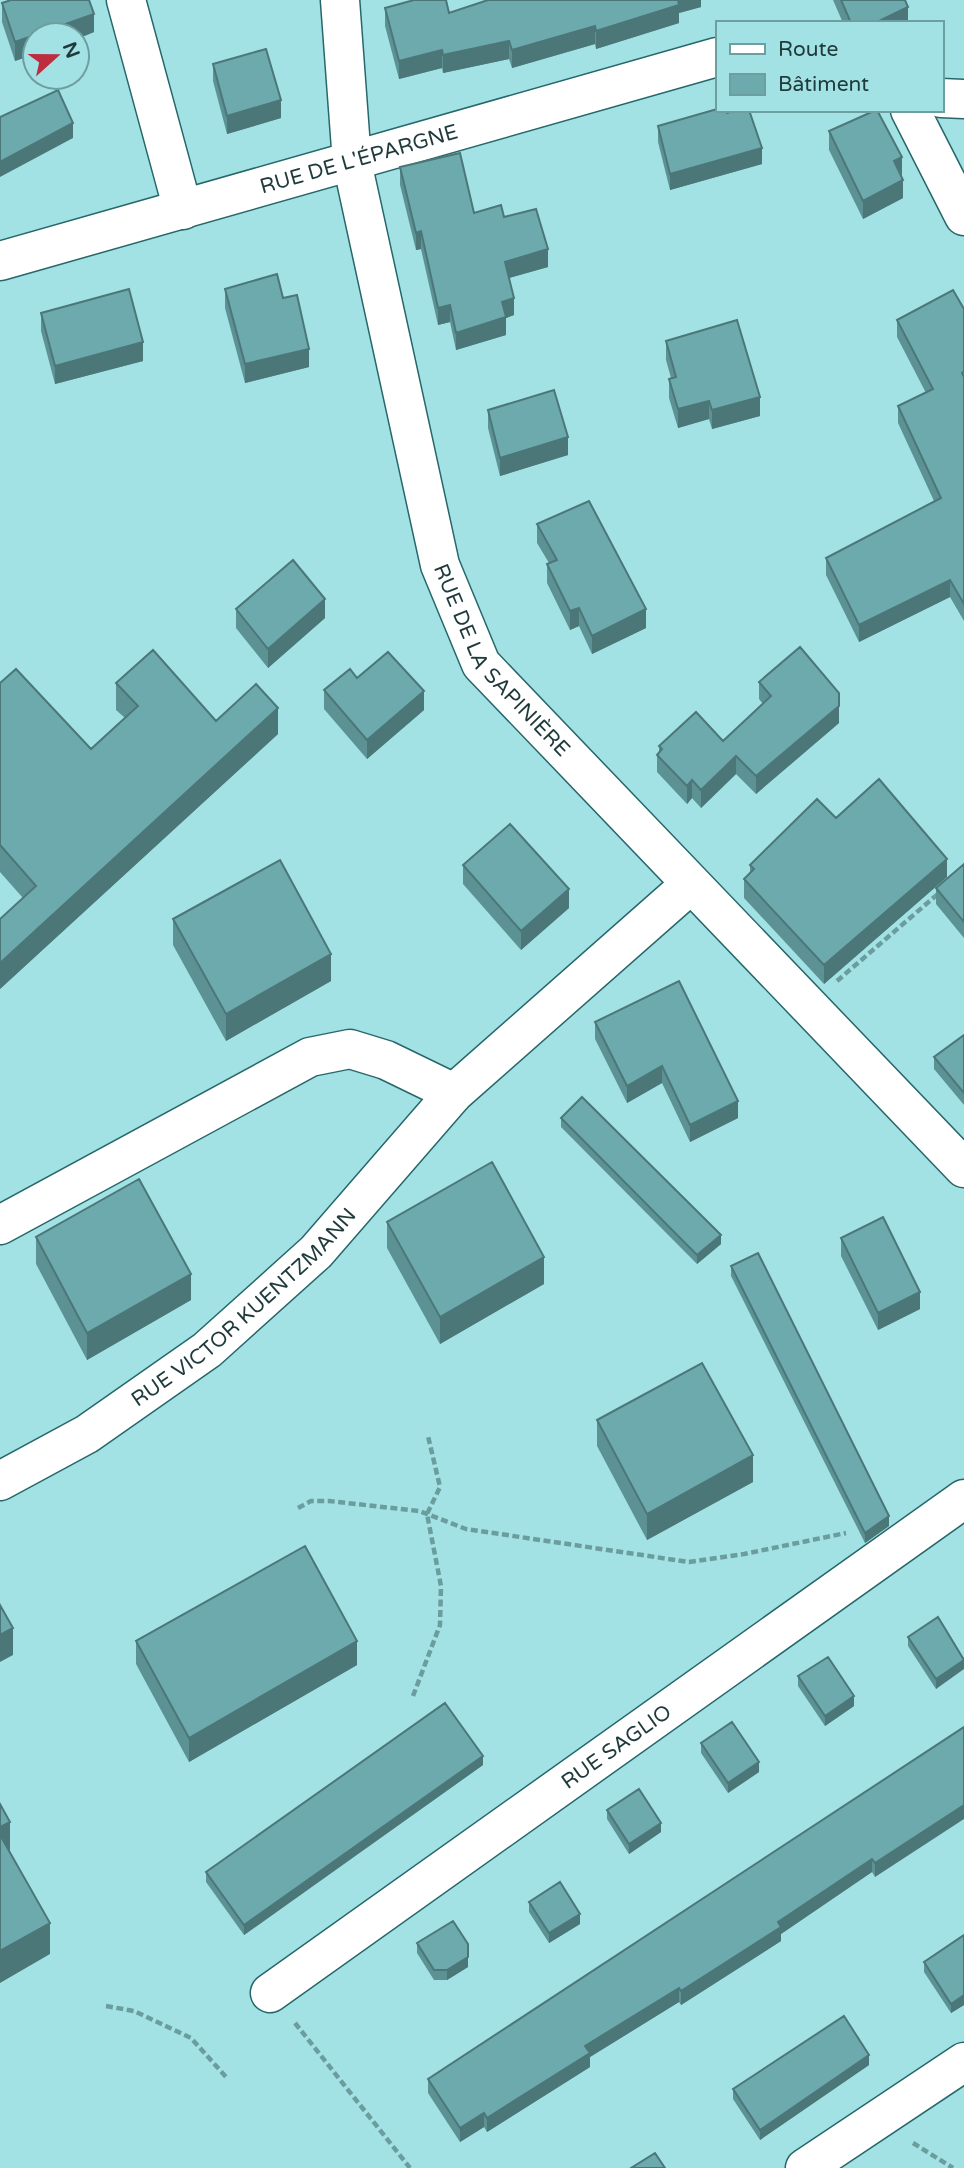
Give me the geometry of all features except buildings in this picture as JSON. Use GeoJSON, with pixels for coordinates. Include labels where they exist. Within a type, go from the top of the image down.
{"type":"FeatureCollection","features":[{"type":"Feature","properties":{"kind":"street"},"geometry":{"type":"LineString","coordinates":[[126,0],[183,210]]}},
{"type":"Feature","properties":{"kind":"street","name":"RUE DE LA SAPINIÈRE"},"geometry":{"type":"LineString","coordinates":[[340,0],[352,162],[440,565],[481,664],[964,1168]]}},
{"type":"Feature","properties":{"kind":"street","name":"RUE DE L'ÉPARGNE"},"geometry":{"type":"LineString","coordinates":[[0,261],[716,57]]}},
{"type":"Feature","properties":{"kind":"street"},"geometry":{"type":"LineString","coordinates":[[943,98],[964,99]]}},
{"type":"Feature","properties":{"kind":"street"},"geometry":{"type":"LineString","coordinates":[[911,112],[964,216]]}},
{"type":"Feature","properties":{"kind":"street","name":"RUE VICTOR KUENTZMANN"},"geometry":{"type":"LineString","coordinates":[[0,1481],[87,1434],[206,1350],[316,1252],[454,1093],[691,884]]}},
{"type":"Feature","properties":{"kind":"street"},"geometry":{"type":"LineString","coordinates":[[0,1225],[310,1057],[350,1049],[386,1060],[454,1093]]}},
{"type":"Feature","properties":{"kind":"street","name":"RUE SAGLIO"},"geometry":{"type":"LineString","coordinates":[[270,1993],[964,1499]]}},
{"type":"Feature","properties":{"kind":"street"},"geometry":{"type":"LineString","coordinates":[[805,2168],[964,2062]]}},
{"type":"Feature","properties":{"kind":"path"},"geometry":{"type":"LineString","coordinates":[[809,1006],[943,890]]}},
{"type":"Feature","properties":{"kind":"path"},"geometry":{"type":"LineString","coordinates":[[413,1696],[440,1625],[441,1586],[426,1514],[440,1487],[428,1436]]}},
{"type":"Feature","properties":{"kind":"path"},"geometry":{"type":"LineString","coordinates":[[298,1508],[312,1501],[328,1501],[426,1514],[466,1529],[689,1562],[744,1554],[836,1532],[870,1533],[900,1544]]}},
{"type":"Feature","properties":{"kind":"path"},"geometry":{"type":"LineString","coordinates":[[270,1993],[410,2168]]}},
{"type":"Feature","properties":{"kind":"path"},"geometry":{"type":"LineString","coordinates":[[106,2006],[134,2011],[191,2038],[227,2078]]}},
{"type":"Feature","properties":{"kind":"path"},"geometry":{"type":"LineString","coordinates":[[903,2137],[953,2168]]}}]}
